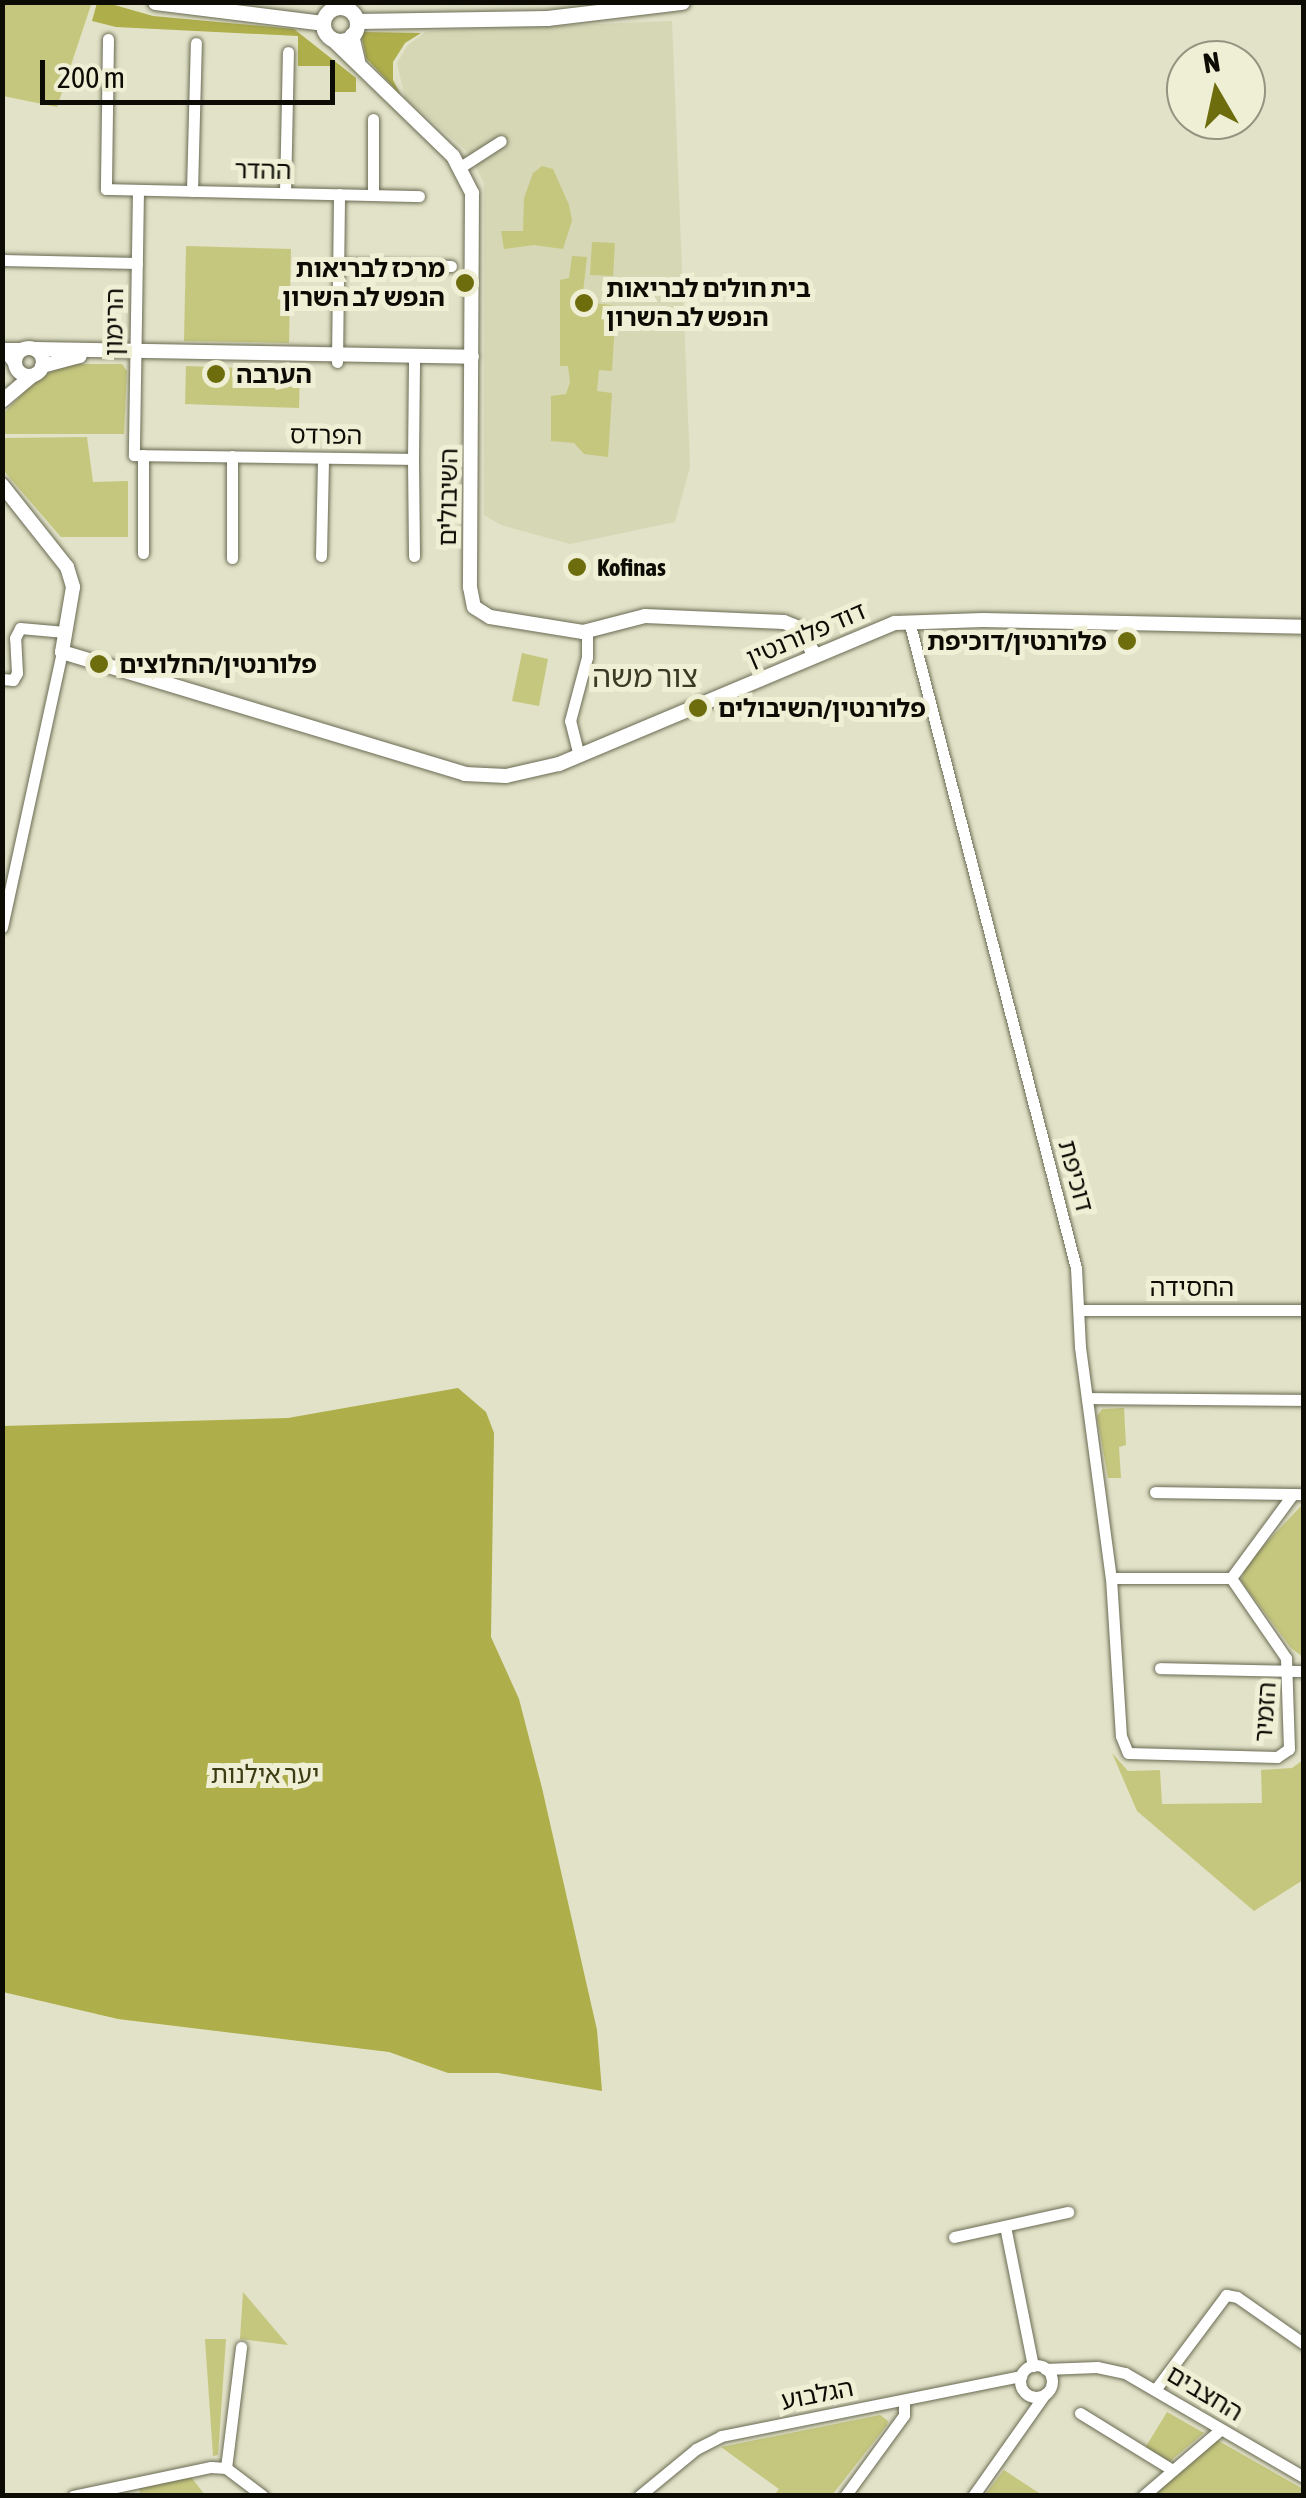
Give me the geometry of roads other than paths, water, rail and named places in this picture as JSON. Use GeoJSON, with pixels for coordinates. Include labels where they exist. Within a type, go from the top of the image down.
{"type":"FeatureCollection","features":[{"type":"Feature","properties":{"kind":"main road"},"geometry":{"type":"LineString","coordinates":[[155,2],[327,30],[342,40],[355,28],[547,18],[682,2]]}},
{"type":"Feature","properties":{"kind":"main road"},"geometry":{"type":"LineString","coordinates":[[327,30],[327,13],[337,7],[349,9],[355,28]]}},
{"type":"Feature","properties":{"kind":"street"},"geometry":{"type":"LineString","coordinates":[[355,28],[353,52],[362,67]]}},
{"type":"Feature","properties":{"kind":"street"},"geometry":{"type":"LineString","coordinates":[[327,30],[462,166],[501,141]]}},
{"type":"Feature","properties":{"kind":"street","name":"ההדר"},"geometry":{"type":"LineString","coordinates":[[108,39],[106,189],[419,196]]}},
{"type":"Feature","properties":{"kind":"street"},"geometry":{"type":"LineString","coordinates":[[192,191],[196,43]]}},
{"type":"Feature","properties":{"kind":"street"},"geometry":{"type":"LineString","coordinates":[[285,193],[288,52]]}},
{"type":"Feature","properties":{"kind":"street"},"geometry":{"type":"LineString","coordinates":[[373,195],[374,120]]}},
{"type":"Feature","properties":{"kind":"street","name":"השיבולים"},"geometry":{"type":"LineString","coordinates":[[462,166],[474,208],[470,587],[474,607],[490,617],[587,632],[645,616],[784,622],[799,628],[814,654]]}},
{"type":"Feature","properties":{"kind":"street","name":"הרימון"},"geometry":{"type":"LineString","coordinates":[[138,190],[136,353],[143,553]]}},
{"type":"Feature","properties":{"kind":"street"},"geometry":{"type":"LineString","coordinates":[[338,358],[339,194]]}},
{"type":"Feature","properties":{"kind":"street"},"geometry":{"type":"LineString","coordinates":[[2,260],[137,262]]}},
{"type":"Feature","properties":{"kind":"street"},"geometry":{"type":"LineString","coordinates":[[338,264],[451,266]]}},
{"type":"Feature","properties":{"kind":"street"},"geometry":{"type":"LineString","coordinates":[[2,348],[472,361]]}},
{"type":"Feature","properties":{"kind":"street"},"geometry":{"type":"LineString","coordinates":[[2,348],[15,366],[37,371]]}},
{"type":"Feature","properties":{"kind":"street"},"geometry":{"type":"LineString","coordinates":[[6,398],[17,354],[30,348]]}},
{"type":"Feature","properties":{"kind":"street"},"geometry":{"type":"LineString","coordinates":[[30,348],[42,356],[37,371]]}},
{"type":"Feature","properties":{"kind":"street"},"geometry":{"type":"LineString","coordinates":[[6,398],[37,371],[71,356],[136,353]]}},
{"type":"Feature","properties":{"kind":"street"},"geometry":{"type":"LineString","coordinates":[[414,360],[414,556]]}},
{"type":"Feature","properties":{"kind":"street","name":"הפרדס"},"geometry":{"type":"LineString","coordinates":[[139,455],[413,459]]}},
{"type":"Feature","properties":{"kind":"street"},"geometry":{"type":"LineString","coordinates":[[232,456],[232,558]]}},
{"type":"Feature","properties":{"kind":"street"},"geometry":{"type":"LineString","coordinates":[[321,556],[323,458]]}},
{"type":"Feature","properties":{"kind":"street"},"geometry":{"type":"LineString","coordinates":[[2,485],[67,568],[73,587],[2,927]]}},
{"type":"Feature","properties":{"kind":"street","name":"דוד פלורנטין"},"geometry":{"type":"LineString","coordinates":[[62,652],[465,774],[506,776],[579,756],[868,630],[910,621],[1304,627]]}},
{"type":"Feature","properties":{"kind":"street","name":"דוכיפת"},"geometry":{"type":"LineString","coordinates":[[910,621],[1073,1253],[1080,1310],[1078,1336],[1112,1578],[1120,1736],[1128,1753]]}},
{"type":"Feature","properties":{"kind":"street"},"geometry":{"type":"LineString","coordinates":[[2,679],[13,680],[17,673],[15,638],[20,628],[65,632]]}},
{"type":"Feature","properties":{"kind":"street"},"geometry":{"type":"LineString","coordinates":[[579,756],[570,721],[587,657],[587,632]]}},
{"type":"Feature","properties":{"kind":"street","name":"החסידה"},"geometry":{"type":"LineString","coordinates":[[1080,1310],[1304,1310]]}},
{"type":"Feature","properties":{"kind":"street"},"geometry":{"type":"LineString","coordinates":[[1087,1398],[1304,1400]]}},
{"type":"Feature","properties":{"kind":"street"},"geometry":{"type":"LineString","coordinates":[[1155,1492],[1298,1494]]}},
{"type":"Feature","properties":{"kind":"street"},"geometry":{"type":"LineString","coordinates":[[1112,1578],[1232,1578],[1298,1494]]}},
{"type":"Feature","properties":{"kind":"street","name":"הזמיר"},"geometry":{"type":"LineString","coordinates":[[1128,1753],[1284,1755],[1290,1742],[1297,1671],[1232,1578]]}},
{"type":"Feature","properties":{"kind":"street"},"geometry":{"type":"LineString","coordinates":[[1160,1668],[1297,1671]]}},
{"type":"Feature","properties":{"kind":"street"},"geometry":{"type":"LineString","coordinates":[[954,2237],[1068,2212]]}},
{"type":"Feature","properties":{"kind":"street"},"geometry":{"type":"LineString","coordinates":[[1005,2226],[1048,2390]]}},
{"type":"Feature","properties":{"kind":"street"},"geometry":{"type":"LineString","coordinates":[[1155,2390],[1226,2294],[1237,2297],[1304,2344]]}},
{"type":"Feature","properties":{"kind":"street"},"geometry":{"type":"LineString","coordinates":[[226,2468],[241,2347]]}},
{"type":"Feature","properties":{"kind":"street"},"geometry":{"type":"LineString","coordinates":[[1027,2420],[1021,2376],[1039,2367]]}},
{"type":"Feature","properties":{"kind":"street","name":"החצבים"},"geometry":{"type":"LineString","coordinates":[[1039,2367],[1116,2370],[1304,2477]]}},
{"type":"Feature","properties":{"kind":"street"},"geometry":{"type":"LineString","coordinates":[[973,2496],[1048,2390],[1076,2368]]}},
{"type":"Feature","properties":{"kind":"street","name":"הגלבוע"},"geometry":{"type":"LineString","coordinates":[[639,2496],[716,2438],[1021,2376]]}},
{"type":"Feature","properties":{"kind":"street"},"geometry":{"type":"LineString","coordinates":[[1026,2394],[1048,2390]]}},
{"type":"Feature","properties":{"kind":"street"},"geometry":{"type":"LineString","coordinates":[[845,2496],[904,2414],[904,2400]]}},
{"type":"Feature","properties":{"kind":"street"},"geometry":{"type":"LineString","coordinates":[[1080,2413],[1171,2469]]}},
{"type":"Feature","properties":{"kind":"street"},"geometry":{"type":"LineString","coordinates":[[1143,2496],[1220,2430]]}},
{"type":"Feature","properties":{"kind":"street"},"geometry":{"type":"LineString","coordinates":[[73,2496],[211,2466],[226,2468],[263,2496]]}},
{"type":"Feature","properties":{"kind":"place","name":"מרכז לבריאות הנפש לב השרון"},"geometry":{"type":"Point","coordinates":[465,283]}},
{"type":"Feature","properties":{"kind":"place","name":"בית חולים לבריאות הנפש לב השרון"},"geometry":{"type":"Point","coordinates":[584,303]}},
{"type":"Feature","properties":{"kind":"place","name":"הערבה"},"geometry":{"type":"Point","coordinates":[216,374]}},
{"type":"Feature","properties":{"kind":"place","name":"Kofinas"},"geometry":{"type":"Point","coordinates":[577,567]}},
{"type":"Feature","properties":{"kind":"place","name":"פלורנטין/דוכיפת"},"geometry":{"type":"Point","coordinates":[1127,641]}},
{"type":"Feature","properties":{"kind":"place","name":"פלורנטין/החלוצים"},"geometry":{"type":"Point","coordinates":[99,664]}},
{"type":"Feature","properties":{"kind":"place","name":"פלורנטין/השיבולים"},"geometry":{"type":"Point","coordinates":[698,708]}},
{"type":"Feature","properties":{"kind":"district","name":"צור משה"},"geometry":{"type":"Point","coordinates":[645,676]}},
{"type":"Feature","properties":{"kind":"park label","name":"יער אילנות"},"geometry":{"type":"Point","coordinates":[265,1774]}}]}
